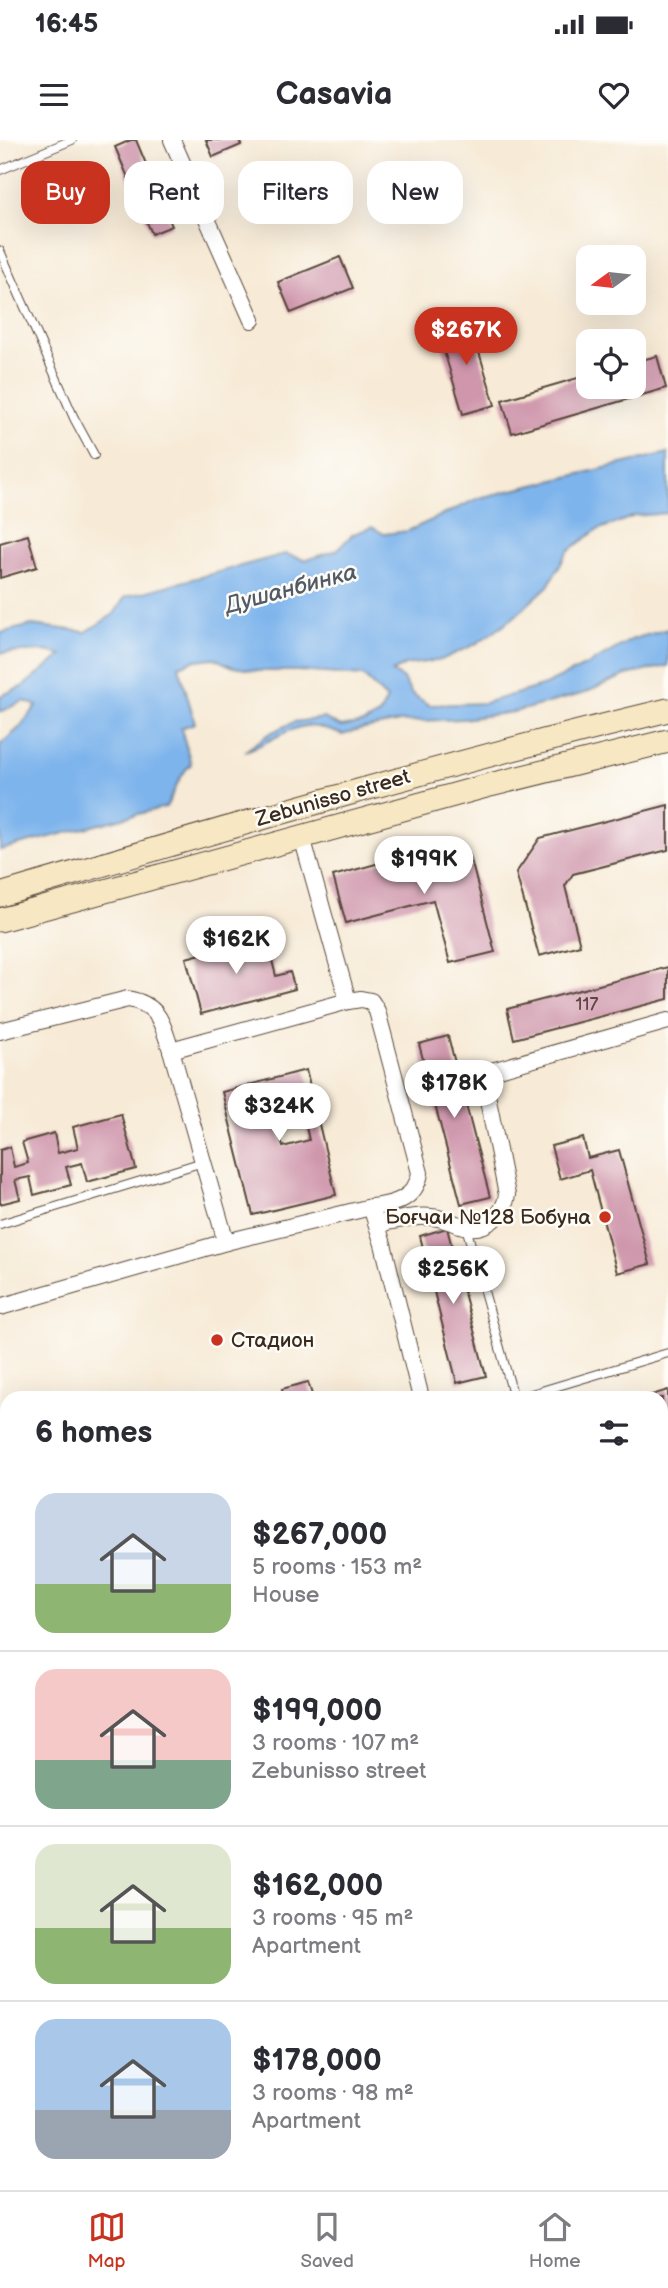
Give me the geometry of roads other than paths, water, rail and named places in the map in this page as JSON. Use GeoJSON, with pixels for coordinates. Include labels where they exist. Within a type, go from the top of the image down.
{"type":"FeatureCollection","features":[{"type":"Feature","properties":{"kind":"main road","name":"Zebunisso street"},"geometry":{"type":"LineString","coordinates":[[0,895],[251,821],[536,742],[668,710]]}},
{"type":"Feature","properties":{"kind":"main road","name":"Zebunisso street"},"geometry":{"type":"LineString","coordinates":[[0,920],[490,785],[668,741]]}},
{"type":"Feature","properties":{"kind":"street"},"geometry":{"type":"LineString","coordinates":[[172,140],[252,320]]}},
{"type":"Feature","properties":{"kind":"street"},"geometry":{"type":"LineString","coordinates":[[302,837],[348,1001]]}},
{"type":"Feature","properties":{"kind":"street"},"geometry":{"type":"LineString","coordinates":[[0,1031],[128,999],[143,1002],[154,1009],[171,1050],[226,1242]]}},
{"type":"Feature","properties":{"kind":"street"},"geometry":{"type":"LineString","coordinates":[[0,1307],[226,1242],[371,1207],[385,1206],[409,1195],[418,1185],[420,1172],[377,1011],[371,1001],[348,1001],[171,1050]]}},
{"type":"Feature","properties":{"kind":"street"},"geometry":{"type":"LineString","coordinates":[[377,1224],[430,1217],[466,1227],[497,1218],[505,1208],[507,1195],[486,1090],[486,1080],[492,1071],[668,1021]]}},
{"type":"Feature","properties":{"kind":"street"},"geometry":{"type":"LineString","coordinates":[[371,1207],[419,1391]]}},
{"type":"Feature","properties":{"kind":"lane"},"geometry":{"type":"LineString","coordinates":[[0,170],[72,140]]}},
{"type":"Feature","properties":{"kind":"lane"},"geometry":{"type":"LineString","coordinates":[[0,251],[94,455]]}},
{"type":"Feature","properties":{"kind":"lane"},"geometry":{"type":"LineString","coordinates":[[0,1224],[203,1162]]}},
{"type":"Feature","properties":{"kind":"lane"},"geometry":{"type":"LineString","coordinates":[[466,1227],[514,1391]]}},
{"type":"Feature","properties":{"kind":"lane"},"geometry":{"type":"LineString","coordinates":[[540,1391],[668,1353]]}},
{"type":"Feature","properties":{"kind":"water","name":"Душанбинка"},"geometry":{"type":"Polygon","coordinates":[[[668,453],[668,513],[635,516],[597,530],[568,551],[548,586],[513,618],[476,644],[441,660],[405,665],[392,672],[403,679],[411,693],[429,705],[485,703],[545,685],[633,639],[668,629],[668,666],[626,675],[582,694],[514,712],[462,719],[400,722],[343,735],[320,727],[306,726],[290,730],[245,751],[272,732],[294,722],[324,718],[341,727],[364,723],[379,715],[387,699],[363,676],[258,671],[233,667],[214,658],[196,660],[179,666],[195,723],[181,728],[191,764],[166,807],[0,850],[0,745],[37,706],[24,701],[0,712],[0,696],[22,687],[62,655],[46,651],[0,653],[0,633],[32,625],[86,632],[114,614],[125,597],[285,554],[306,560],[337,550],[353,534],[372,527],[384,534],[408,531],[479,498],[668,453]]]}},
{"type":"Feature","properties":{"kind":"place","name":"Боғчаи №128 Бобуна"},"geometry":{"type":"Point","coordinates":[605,1217]}},
{"type":"Feature","properties":{"kind":"place","name":"Стадион"},"geometry":{"type":"Point","coordinates":[217,1340]}}]}
